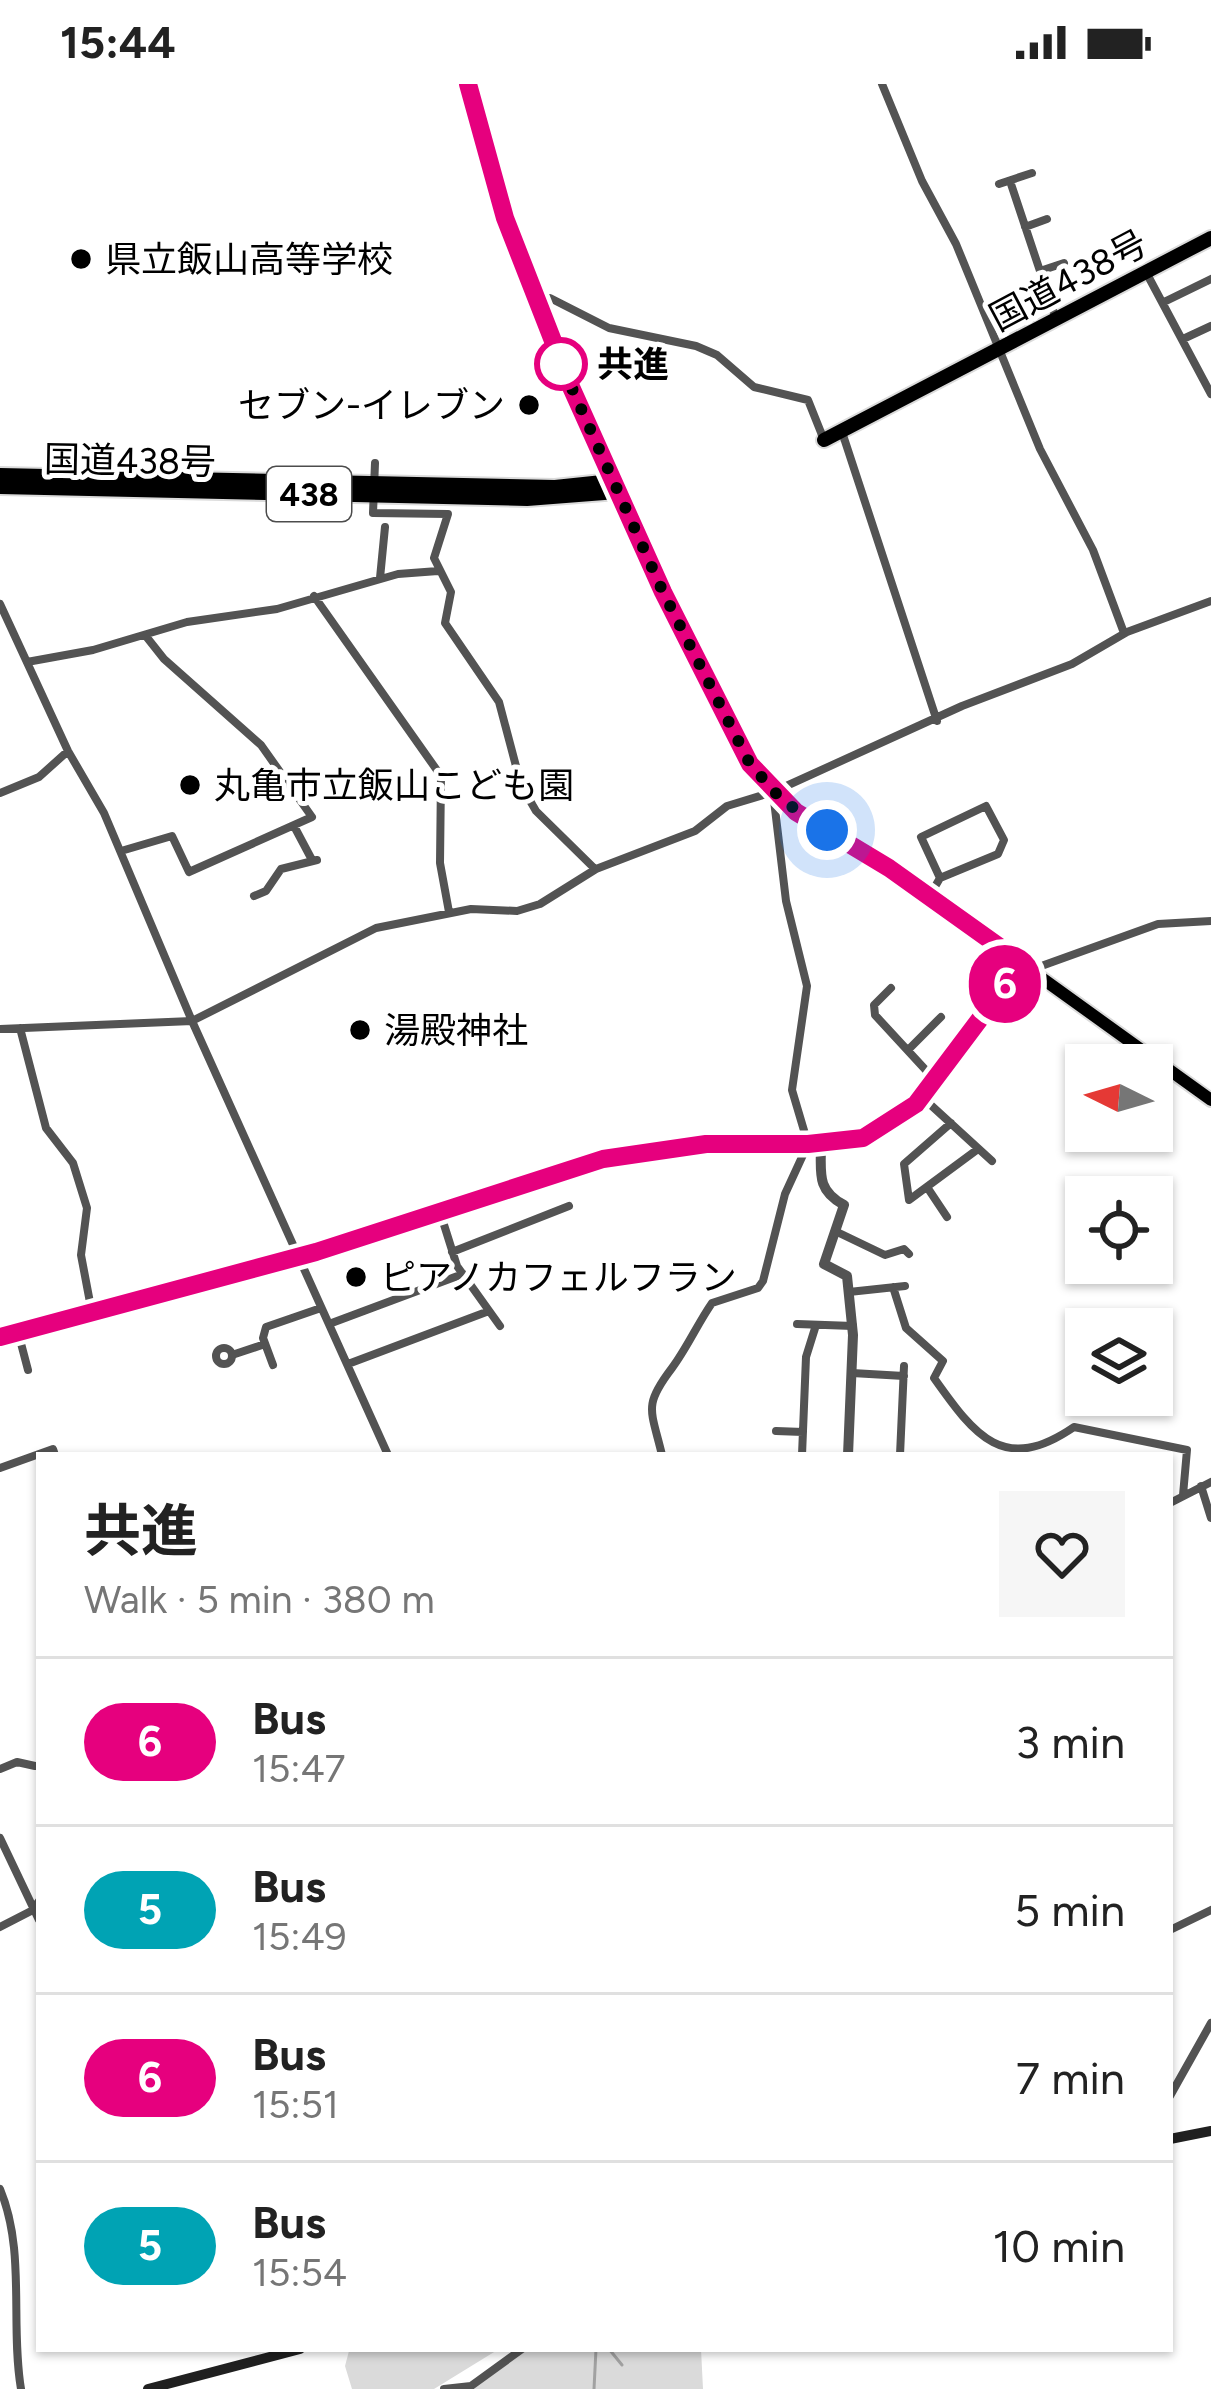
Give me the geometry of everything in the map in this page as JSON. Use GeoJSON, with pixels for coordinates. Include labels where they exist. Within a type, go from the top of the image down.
{"type":"FeatureCollection","features":[{"type":"Feature","properties":{"kind":"highway","name":"国道438号"},"geometry":{"type":"LineString","coordinates":[[824,440],[1211,238]]}},
{"type":"Feature","properties":{"kind":"highway","name":"国道438号"},"geometry":{"type":"LineString","coordinates":[[0,475],[527,500],[615,487]]}},
{"type":"Feature","properties":{"kind":"highway","name":"国道438号"},"geometry":{"type":"LineString","coordinates":[[0,487],[373,490]]}},
{"type":"Feature","properties":{"kind":"main road"},"geometry":{"type":"LineString","coordinates":[[468,84],[505,218],[615,487],[737,740],[773,792],[1028,966],[1211,1100]]}},
{"type":"Feature","properties":{"kind":"main road"},"geometry":{"type":"LineString","coordinates":[[1173,2139],[1211,2132]]}},
{"type":"Feature","properties":{"kind":"main road"},"geometry":{"type":"LineString","coordinates":[[148,2389],[289,2352]]}},
{"type":"Feature","properties":{"kind":"street"},"geometry":{"type":"LineString","coordinates":[[881,84],[1002,350],[1040,449],[1093,550],[1124,633]]}},
{"type":"Feature","properties":{"kind":"street"},"geometry":{"type":"LineString","coordinates":[[1032,173],[1005,182],[1057,320]]}},
{"type":"Feature","properties":{"kind":"street"},"geometry":{"type":"LineString","coordinates":[[1025,226],[1047,219]]}},
{"type":"Feature","properties":{"kind":"street"},"geometry":{"type":"LineString","coordinates":[[1040,271],[1064,263]]}},
{"type":"Feature","properties":{"kind":"street"},"geometry":{"type":"LineString","coordinates":[[1146,272],[1207,376],[1211,394]]}},
{"type":"Feature","properties":{"kind":"street"},"geometry":{"type":"LineString","coordinates":[[1164,302],[1211,279]]}},
{"type":"Feature","properties":{"kind":"street"},"geometry":{"type":"LineString","coordinates":[[537,302],[560,301],[610,328],[718,355],[754,387],[808,400],[824,440]]}},
{"type":"Feature","properties":{"kind":"street"},"geometry":{"type":"LineString","coordinates":[[1183,339],[1211,326]]}},
{"type":"Feature","properties":{"kind":"street"},"geometry":{"type":"LineString","coordinates":[[842,432],[937,721]]}},
{"type":"Feature","properties":{"kind":"street"},"geometry":{"type":"LineString","coordinates":[[374,463],[373,513],[448,514],[434,558],[451,592],[445,623],[499,702],[521,784],[554,835],[596,869]]}},
{"type":"Feature","properties":{"kind":"street"},"geometry":{"type":"LineString","coordinates":[[380,578],[385,527]]}},
{"type":"Feature","properties":{"kind":"street"},"geometry":{"type":"LineString","coordinates":[[27,662],[187,622],[277,609],[380,578],[438,571]]}},
{"type":"Feature","properties":{"kind":"street"},"geometry":{"type":"LineString","coordinates":[[314,596],[441,776],[440,863],[449,912]]}},
{"type":"Feature","properties":{"kind":"street"},"geometry":{"type":"LineString","coordinates":[[0,1029],[192,1021],[357,936],[449,912],[527,909],[596,869],[695,831],[727,806],[756,793],[773,792],[962,706],[1072,664],[1124,633],[1211,601]]}},
{"type":"Feature","properties":{"kind":"street"},"geometry":{"type":"LineString","coordinates":[[0,604],[68,751],[121,850],[141,909],[387,1452]]}},
{"type":"Feature","properties":{"kind":"street"},"geometry":{"type":"LineString","coordinates":[[121,850],[172,836],[189,872],[312,817],[288,778],[145,635]]}},
{"type":"Feature","properties":{"kind":"street"},"geometry":{"type":"LineString","coordinates":[[0,793],[39,777],[68,751]]}},
{"type":"Feature","properties":{"kind":"street"},"geometry":{"type":"LineString","coordinates":[[773,792],[786,901],[806,986],[792,1090],[814,1144],[825,1195],[844,1205],[824,1264],[847,1276],[853,1326],[848,1452]]}},
{"type":"Feature","properties":{"kind":"street"},"geometry":{"type":"LineString","coordinates":[[929,897],[940,878],[998,854],[1004,840],[986,806],[921,837],[940,878]]}},
{"type":"Feature","properties":{"kind":"street"},"geometry":{"type":"LineString","coordinates":[[254,896],[266,891],[281,869],[314,859],[294,826]]}},
{"type":"Feature","properties":{"kind":"street"},"geometry":{"type":"LineString","coordinates":[[0,1337],[298,1257],[603,1159],[706,1144],[814,1144],[882,1130],[922,1097],[1028,966],[1158,924],[1211,921]]}},
{"type":"Feature","properties":{"kind":"street"},"geometry":{"type":"LineString","coordinates":[[891,988],[874,1005],[875,1015],[935,1081]]}},
{"type":"Feature","properties":{"kind":"street"},"geometry":{"type":"LineString","coordinates":[[908,1050],[941,1017]]}},
{"type":"Feature","properties":{"kind":"street"},"geometry":{"type":"LineString","coordinates":[[20,1028],[46,1128],[73,1163],[87,1208],[81,1255],[92,1313]]}},
{"type":"Feature","properties":{"kind":"street"},"geometry":{"type":"LineString","coordinates":[[922,1097],[992,1162]]}},
{"type":"Feature","properties":{"kind":"street"},"geometry":{"type":"LineString","coordinates":[[951,1123],[904,1164],[909,1200],[978,1149]]}},
{"type":"Feature","properties":{"kind":"street"},"geometry":{"type":"LineString","coordinates":[[661,1452],[652,1409],[655,1385],[673,1367],[712,1303],[758,1288],[764,1281],[784,1194],[814,1144]]}},
{"type":"Feature","properties":{"kind":"street"},"geometry":{"type":"LineString","coordinates":[[927,1187],[947,1217]]}},
{"type":"Feature","properties":{"kind":"street"},"geometry":{"type":"LineString","coordinates":[[452,1252],[569,1206]]}},
{"type":"Feature","properties":{"kind":"street"},"geometry":{"type":"LineString","coordinates":[[440,1212],[463,1274],[500,1326]]}},
{"type":"Feature","properties":{"kind":"street"},"geometry":{"type":"LineString","coordinates":[[836,1231],[885,1255],[904,1249],[909,1253]]}},
{"type":"Feature","properties":{"kind":"street"},"geometry":{"type":"LineString","coordinates":[[329,1324],[463,1274]]}},
{"type":"Feature","properties":{"kind":"street"},"geometry":{"type":"LineString","coordinates":[[849,1292],[904,1286]]}},
{"type":"Feature","properties":{"kind":"street"},"geometry":{"type":"LineString","coordinates":[[893,1287],[906,1328],[943,1361],[934,1378],[958,1420],[994,1446],[1034,1451],[1074,1427],[1131,1443],[1188,1446],[1183,1495]]}},
{"type":"Feature","properties":{"kind":"street"},"geometry":{"type":"LineString","coordinates":[[273,1365],[265,1344],[266,1327],[321,1308]]}},
{"type":"Feature","properties":{"kind":"street"},"geometry":{"type":"LineString","coordinates":[[348,1364],[489,1311]]}},
{"type":"Feature","properties":{"kind":"street"},"geometry":{"type":"LineString","coordinates":[[797,1324],[853,1326]]}},
{"type":"Feature","properties":{"kind":"street"},"geometry":{"type":"LineString","coordinates":[[802,1452],[806,1357],[816,1325]]}},
{"type":"Feature","properties":{"kind":"street"},"geometry":{"type":"LineString","coordinates":[[18,1333],[28,1370]]}},
{"type":"Feature","properties":{"kind":"street"},"geometry":{"type":"LineString","coordinates":[[232,1355],[265,1344]]}},
{"type":"Feature","properties":{"kind":"street"},"geometry":{"type":"LineString","coordinates":[[852,1373],[904,1371],[900,1452]]}},
{"type":"Feature","properties":{"kind":"street"},"geometry":{"type":"LineString","coordinates":[[776,1431],[803,1432]]}},
{"type":"Feature","properties":{"kind":"street"},"geometry":{"type":"LineString","coordinates":[[0,1468],[36,1455]]}},
{"type":"Feature","properties":{"kind":"street"},"geometry":{"type":"LineString","coordinates":[[1173,1501],[1206,1484],[1211,1517]]}},
{"type":"Feature","properties":{"kind":"street"},"geometry":{"type":"LineString","coordinates":[[0,1769],[17,1762],[35,1766]]}},
{"type":"Feature","properties":{"kind":"street"},"geometry":{"type":"LineString","coordinates":[[0,1838],[36,1908]]}},
{"type":"Feature","properties":{"kind":"street"},"geometry":{"type":"LineString","coordinates":[[0,1873],[14,1868]]}},
{"type":"Feature","properties":{"kind":"street"},"geometry":{"type":"LineString","coordinates":[[0,1927],[36,1910]]}},
{"type":"Feature","properties":{"kind":"street"},"geometry":{"type":"LineString","coordinates":[[1173,1929],[1211,1910]]}},
{"type":"Feature","properties":{"kind":"street"},"geometry":{"type":"LineString","coordinates":[[1173,2091],[1211,2023]]}},
{"type":"Feature","properties":{"kind":"street"},"geometry":{"type":"LineString","coordinates":[[0,2189],[15,2234],[15,2351],[21,2389]]}},
{"type":"Feature","properties":{"kind":"street"},"geometry":{"type":"LineString","coordinates":[[0,2353],[15,2351]]}},
{"type":"Feature","properties":{"kind":"street"},"geometry":{"type":"LineString","coordinates":[[444,2389],[469,2387],[518,2352]]}},
{"type":"Feature","properties":{"kind":"shaded area"},"geometry":{"type":"Polygon","coordinates":[[[349,2352],[494,2352],[434,2389],[352,2389],[345,2366],[349,2352]]]}},
{"type":"Feature","properties":{"kind":"shaded area"},"geometry":{"type":"Polygon","coordinates":[[[525,2352],[701,2352],[703,2389],[471,2389],[525,2352]]]}},
{"type":"Feature","properties":{"kind":"waterway"},"geometry":{"type":"LineString","coordinates":[[594,2389],[596,2352]]}},
{"type":"Feature","properties":{"kind":"waterway"},"geometry":{"type":"LineString","coordinates":[[611,2352],[622,2365]]}},
{"type":"Feature","properties":{"kind":"bus line","name":"6"},"geometry":{"type":"LineString","coordinates":[[0,1337],[316,1252],[603,1159],[706,1144],[808,1144],[863,1138],[900,1119],[916,1104],[1022,963],[889,868],[796,812],[750,764],[663,592],[571,387],[505,218],[468,84]]}},
{"type":"Feature","properties":{"kind":"place","name":"県立飯山高等学校"},"geometry":{"type":"Point","coordinates":[81,259]}},
{"type":"Feature","properties":{"kind":"place","name":"共進"},"geometry":{"type":"Point","coordinates":[561,364]}},
{"type":"Feature","properties":{"kind":"place","name":"セブン-イレブン"},"geometry":{"type":"Point","coordinates":[529,405]}},
{"type":"Feature","properties":{"kind":"place","name":"丸亀市立飯山こども園"},"geometry":{"type":"Point","coordinates":[190,785]}},
{"type":"Feature","properties":{"kind":"place","name":"湯殿神社"},"geometry":{"type":"Point","coordinates":[360,1030]}},
{"type":"Feature","properties":{"kind":"place","name":"ピアノカフェルフラン"},"geometry":{"type":"Point","coordinates":[356,1277]}},
{"type":"Feature","properties":{"kind":"route"},"geometry":{"type":"LineString","coordinates":[[561,364],[558,357],[663,592],[750,764],[796,812],[827,830]]}}]}
